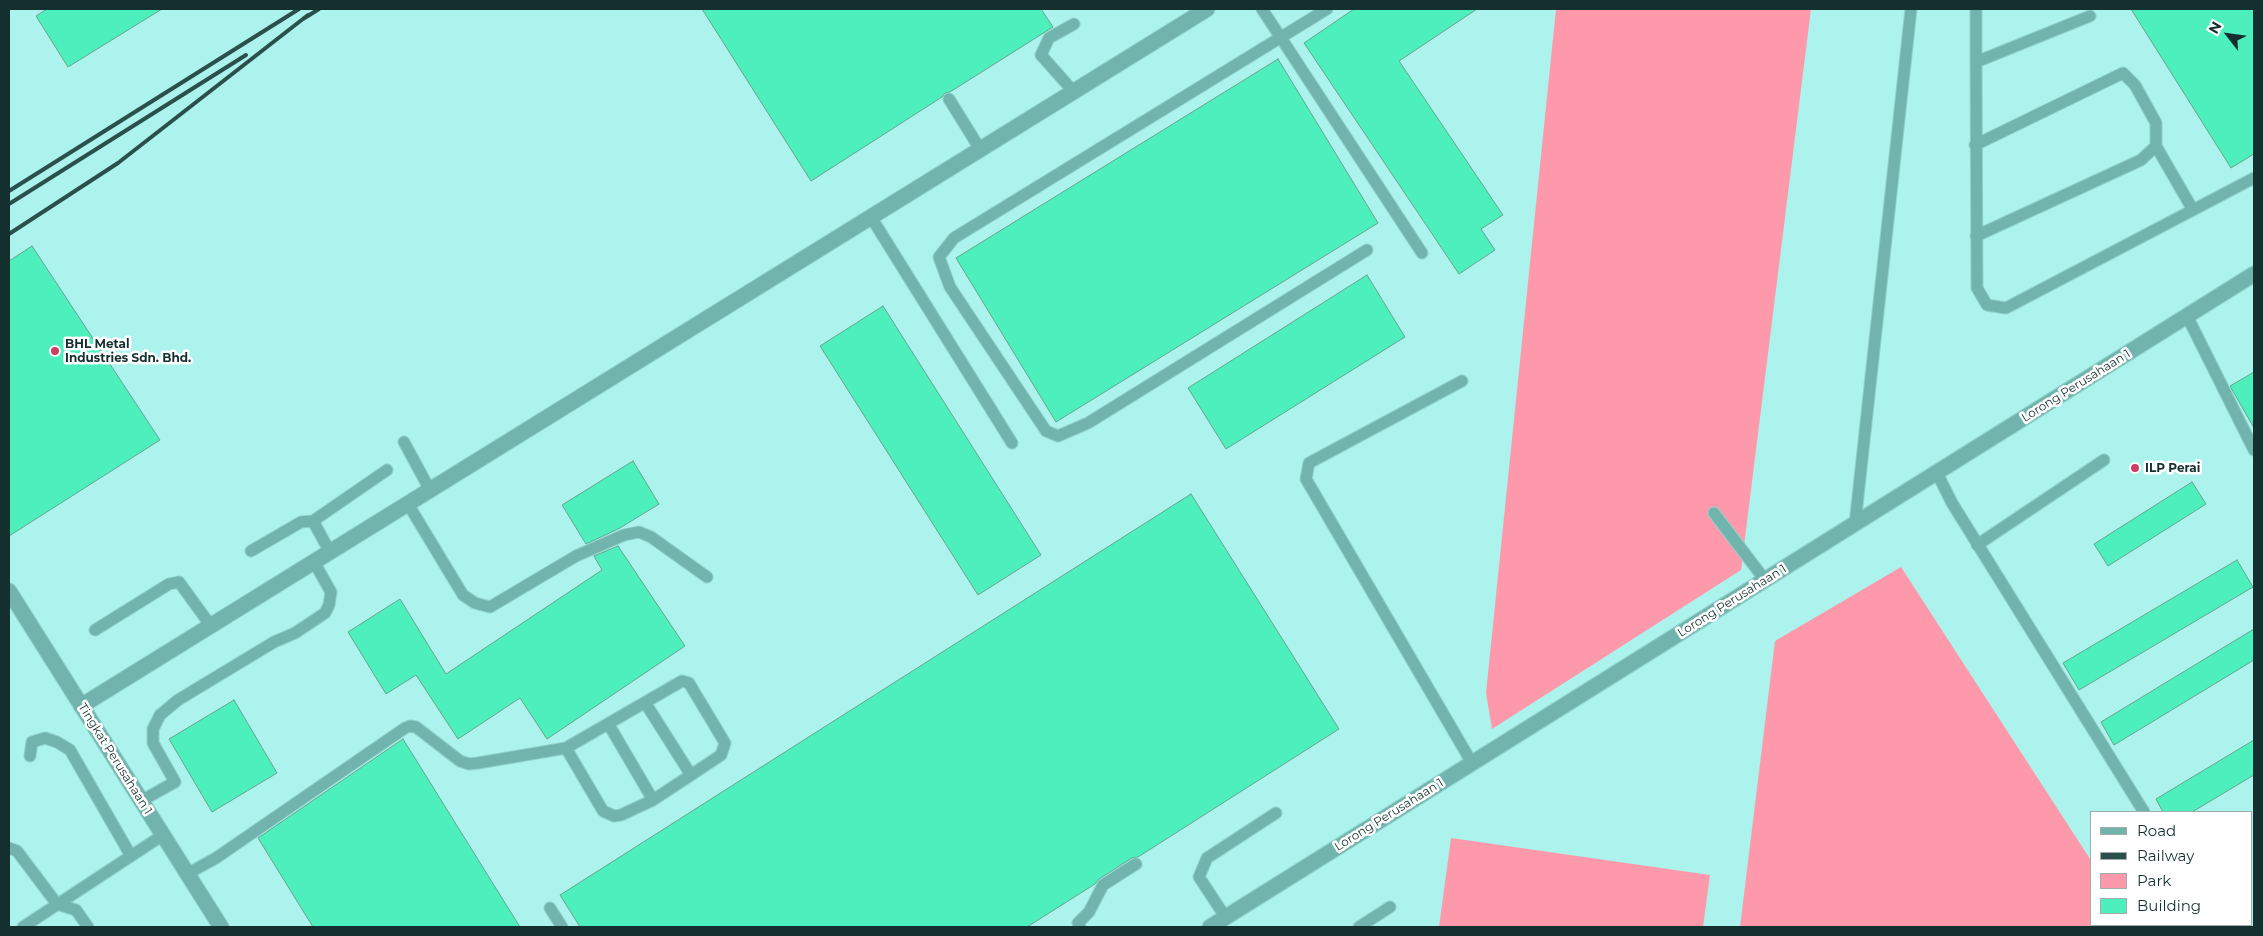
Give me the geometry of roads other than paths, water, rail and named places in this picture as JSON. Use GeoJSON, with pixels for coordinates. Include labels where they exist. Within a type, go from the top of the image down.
{"type":"FeatureCollection","features":[{"type":"Feature","properties":{"kind":"street"},"geometry":{"type":"LineString","coordinates":[[81,706],[1207,9]]}},
{"type":"Feature","properties":{"kind":"street","name":"Lorong Perusahaan 1"},"geometry":{"type":"LineString","coordinates":[[1210,927],[2254,274]]}},
{"type":"Feature","properties":{"kind":"street","name":"Tingkat Perusahaan 1"},"geometry":{"type":"LineString","coordinates":[[9,591],[221,927]]}},
{"type":"Feature","properties":{"kind":"lane"},"geometry":{"type":"LineString","coordinates":[[1262,9],[1422,252]]}},
{"type":"Feature","properties":{"kind":"lane"},"geometry":{"type":"LineString","coordinates":[[1326,9],[954,238],[939,257],[950,287],[1046,431],[1058,436],[1088,423],[1366,250]]}},
{"type":"Feature","properties":{"kind":"lane"},"geometry":{"type":"LineString","coordinates":[[1855,524],[1911,9]]}},
{"type":"Feature","properties":{"kind":"lane"},"geometry":{"type":"LineString","coordinates":[[1976,9],[1977,288],[1987,305],[2006,308],[2254,178]]}},
{"type":"Feature","properties":{"kind":"lane"},"geometry":{"type":"LineString","coordinates":[[1976,62],[2090,16]]}},
{"type":"Feature","properties":{"kind":"lane"},"geometry":{"type":"LineString","coordinates":[[1073,91],[1041,55],[1049,38],[1074,24]]}},
{"type":"Feature","properties":{"kind":"lane"},"geometry":{"type":"LineString","coordinates":[[1975,145],[2123,73],[2135,85],[2156,123],[2156,146],[2194,210]]}},
{"type":"Feature","properties":{"kind":"lane"},"geometry":{"type":"LineString","coordinates":[[948,99],[980,149]]}},
{"type":"Feature","properties":{"kind":"lane"},"geometry":{"type":"LineString","coordinates":[[1976,236],[2141,160],[2156,146]]}},
{"type":"Feature","properties":{"kind":"lane"},"geometry":{"type":"LineString","coordinates":[[871,217],[1012,443]]}},
{"type":"Feature","properties":{"kind":"lane"},"geometry":{"type":"LineString","coordinates":[[2187,316],[2254,448]]}},
{"type":"Feature","properties":{"kind":"lane"},"geometry":{"type":"LineString","coordinates":[[1462,381],[1309,463],[1306,479],[1472,763]]}},
{"type":"Feature","properties":{"kind":"lane"},"geometry":{"type":"LineString","coordinates":[[404,442],[430,490]]}},
{"type":"Feature","properties":{"kind":"lane"},"geometry":{"type":"LineString","coordinates":[[1977,545],[2104,460]]}},
{"type":"Feature","properties":{"kind":"lane"},"geometry":{"type":"LineString","coordinates":[[251,550],[301,522],[313,521],[387,470]]}},
{"type":"Feature","properties":{"kind":"lane"},"geometry":{"type":"LineString","coordinates":[[1937,473],[1952,504],[1977,545],[2143,811]]}},
{"type":"Feature","properties":{"kind":"lane"},"geometry":{"type":"LineString","coordinates":[[408,504],[463,595],[475,604],[490,607],[576,556],[624,536],[639,532],[651,537],[707,578]]}},
{"type":"Feature","properties":{"kind":"lane"},"geometry":{"type":"LineString","coordinates":[[1714,513],[1765,580]]}},
{"type":"Feature","properties":{"kind":"lane"},"geometry":{"type":"LineString","coordinates":[[313,521],[330,552]]}},
{"type":"Feature","properties":{"kind":"lane"},"geometry":{"type":"LineString","coordinates":[[141,802],[176,781],[153,743],[154,729],[160,715],[178,700],[274,642],[295,633],[325,613],[329,605],[331,592],[314,562]]}},
{"type":"Feature","properties":{"kind":"lane"},"geometry":{"type":"LineString","coordinates":[[95,630],[169,584],[179,582],[211,626]]}},
{"type":"Feature","properties":{"kind":"lane"},"geometry":{"type":"LineString","coordinates":[[187,874],[216,858],[405,728],[416,727],[460,761],[469,764],[566,748],[646,704],[682,681],[689,683],[725,743],[721,755],[691,776],[653,800],[621,815],[608,815],[603,811],[566,748]]}},
{"type":"Feature","properties":{"kind":"lane"},"geometry":{"type":"LineString","coordinates":[[646,704],[691,776]]}},
{"type":"Feature","properties":{"kind":"lane"},"geometry":{"type":"LineString","coordinates":[[609,725],[653,800]]}},
{"type":"Feature","properties":{"kind":"lane"},"geometry":{"type":"LineString","coordinates":[[30,756],[32,742],[45,738],[57,742],[70,750],[131,856]]}},
{"type":"Feature","properties":{"kind":"lane"},"geometry":{"type":"LineString","coordinates":[[1226,918],[1199,877],[1207,858],[1276,813]]}},
{"type":"Feature","properties":{"kind":"lane"},"geometry":{"type":"LineString","coordinates":[[23,927],[163,836]]}},
{"type":"Feature","properties":{"kind":"lane"},"geometry":{"type":"LineString","coordinates":[[9,848],[17,851],[57,904],[76,910],[88,927]]}},
{"type":"Feature","properties":{"kind":"lane"},"geometry":{"type":"LineString","coordinates":[[1077,926],[1089,912],[1103,885],[1136,864]]}},
{"type":"Feature","properties":{"kind":"lane"},"geometry":{"type":"LineString","coordinates":[[1359,927],[1390,907]]}},
{"type":"Feature","properties":{"kind":"lane"},"geometry":{"type":"LineString","coordinates":[[550,908],[562,927]]}},
{"type":"Feature","properties":{"kind":"railway"},"geometry":{"type":"LineString","coordinates":[[9,191],[299,9]]}},
{"type":"Feature","properties":{"kind":"railway"},"geometry":{"type":"LineString","coordinates":[[303,19],[319,9]]}},
{"type":"Feature","properties":{"kind":"railway"},"geometry":{"type":"LineString","coordinates":[[9,234],[118,163],[308,15]]}},
{"type":"Feature","properties":{"kind":"railway"},"geometry":{"type":"LineString","coordinates":[[9,204],[246,55]]}},
{"type":"Feature","properties":{"kind":"place","name":"BHL Metal Industries Sdn. Bhd."},"geometry":{"type":"Point","coordinates":[55,351]}},
{"type":"Feature","properties":{"kind":"place","name":"ILP Perai"},"geometry":{"type":"Point","coordinates":[2135,468]}}]}
